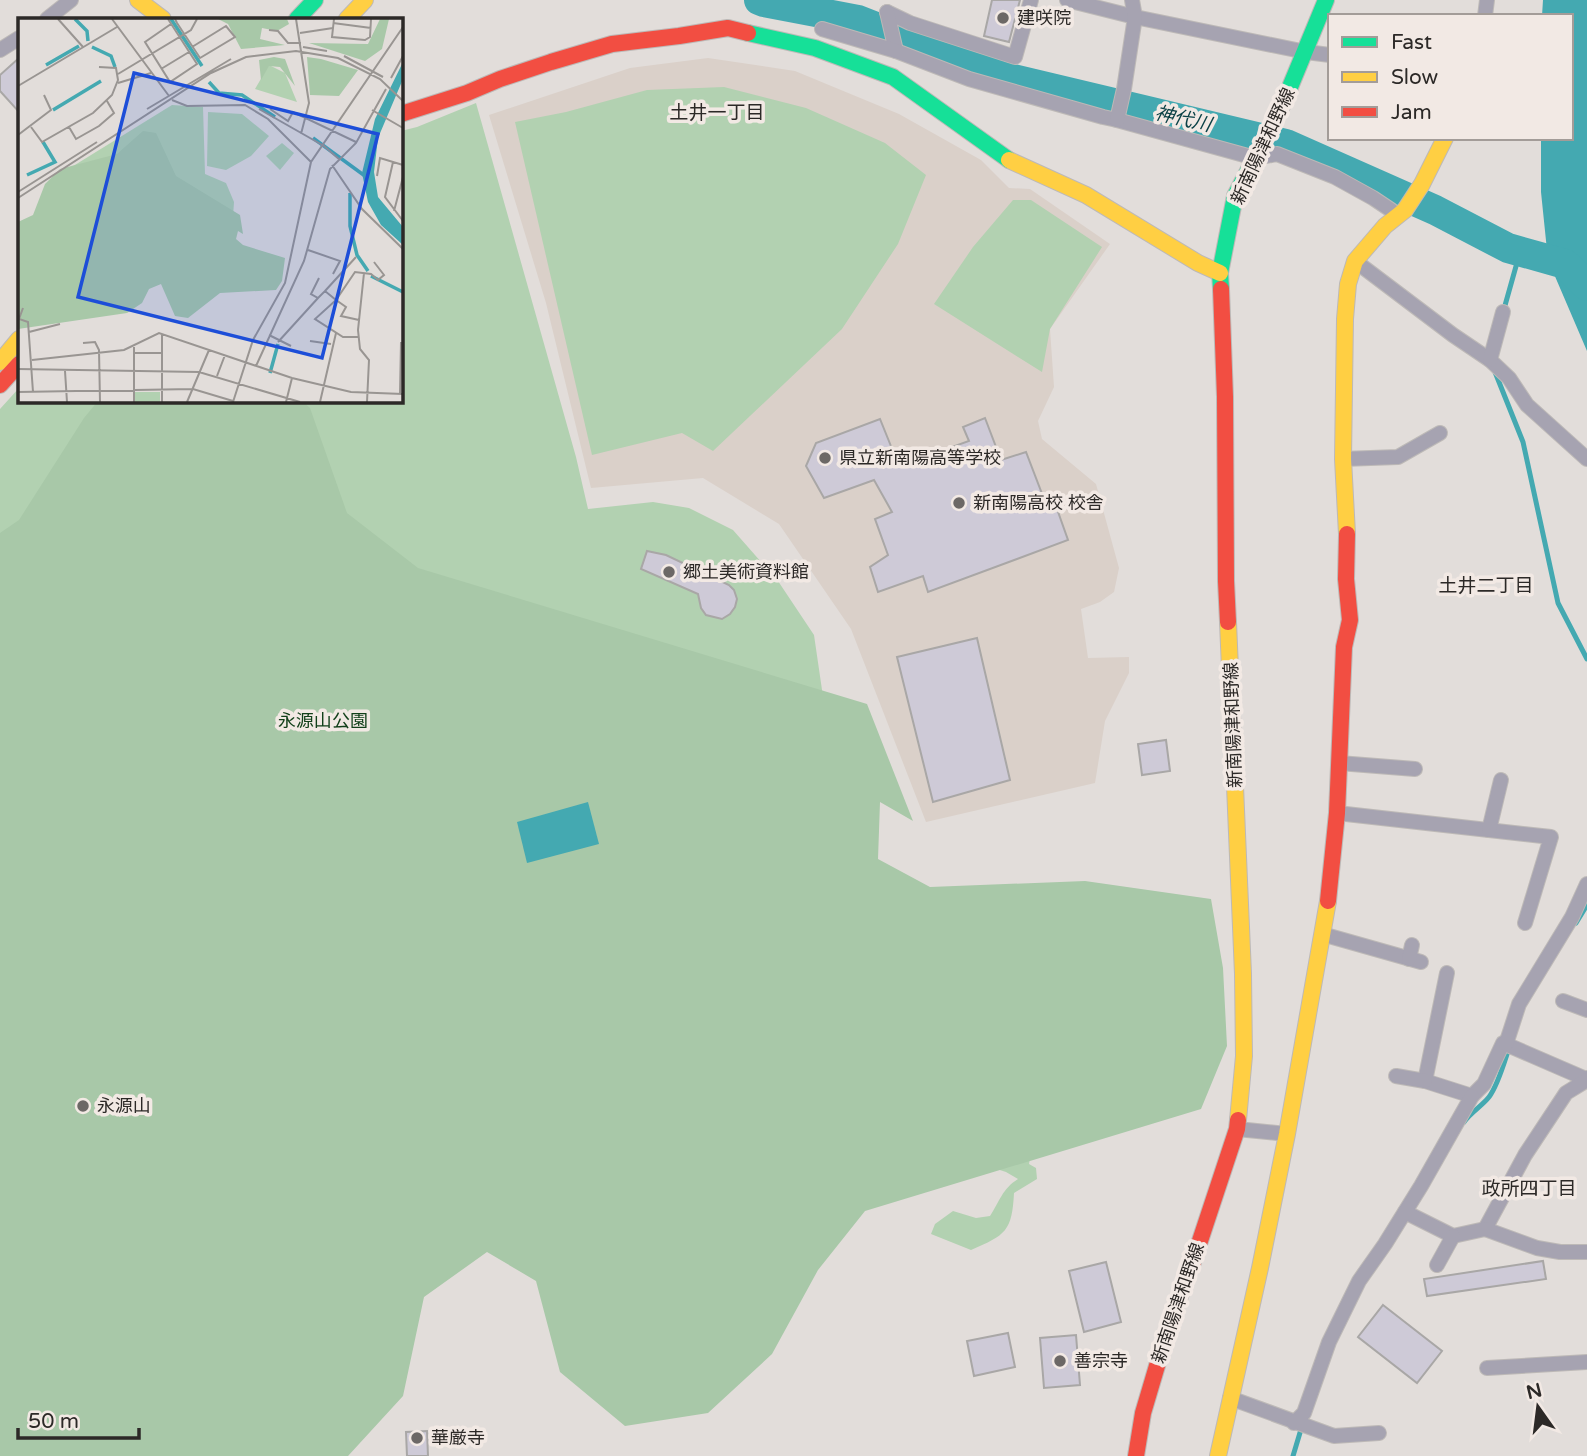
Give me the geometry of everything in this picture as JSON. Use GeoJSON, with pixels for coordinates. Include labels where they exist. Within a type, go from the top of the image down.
{"type":"FeatureCollection","features":[{"type":"Feature","properties":{"kind":"main road"},"geometry":{"type":"LineString","coordinates":[[138,0],[162,18]]}},
{"type":"Feature","properties":{"kind":"main road"},"geometry":{"type":"LineString","coordinates":[[298,18],[315,0]]}},
{"type":"Feature","properties":{"kind":"main road"},"geometry":{"type":"LineString","coordinates":[[348,18],[365,0]]}},
{"type":"Feature","properties":{"kind":"main road","name":"新南陽津和野線"},"geometry":{"type":"LineString","coordinates":[[1136,1456],[1143,1413],[1166,1335],[1237,1129],[1244,1056],[1243,974],[1226,581],[1225,397],[1220,273],[1235,196],[1271,128],[1306,52],[1326,0]]}},
{"type":"Feature","properties":{"kind":"main road"},"geometry":{"type":"LineString","coordinates":[[402,114],[467,93],[551,61],[612,44],[729,28],[815,48],[893,77],[1008,159],[1086,195],[1220,273]]}},
{"type":"Feature","properties":{"kind":"main road"},"geometry":{"type":"LineString","coordinates":[[1218,1456],[1287,1134],[1330,891],[1337,813],[1344,648],[1350,620],[1346,579],[1348,548],[1343,458],[1348,284],[1355,261],[1385,226],[1400,214],[1422,184],[1443,140]]}},
{"type":"Feature","properties":{"kind":"main road"},"geometry":{"type":"LineString","coordinates":[[0,362],[18,340]]}},
{"type":"Feature","properties":{"kind":"main road"},"geometry":{"type":"LineString","coordinates":[[0,385],[18,365]]}},
{"type":"Feature","properties":{"kind":"street"},"geometry":{"type":"LineString","coordinates":[[48,18],[71,0]]}},
{"type":"Feature","properties":{"kind":"street"},"geometry":{"type":"LineString","coordinates":[[896,51],[887,12],[910,23],[1015,57],[1031,0]]}},
{"type":"Feature","properties":{"kind":"street"},"geometry":{"type":"LineString","coordinates":[[1067,0],[1135,17],[1328,55]]}},
{"type":"Feature","properties":{"kind":"street"},"geometry":{"type":"LineString","coordinates":[[1117,120],[1135,17],[1132,0]]}},
{"type":"Feature","properties":{"kind":"street"},"geometry":{"type":"LineString","coordinates":[[822,29],[896,51],[969,79],[1103,117],[1258,153],[1277,154],[1335,177],[1400,214]]}},
{"type":"Feature","properties":{"kind":"street"},"geometry":{"type":"LineString","coordinates":[[0,50],[18,39]]}},
{"type":"Feature","properties":{"kind":"street"},"geometry":{"type":"LineString","coordinates":[[1355,261],[1490,360],[1509,378],[1527,405],[1587,460]]}},
{"type":"Feature","properties":{"kind":"street"},"geometry":{"type":"LineString","coordinates":[[1490,360],[1503,312]]}},
{"type":"Feature","properties":{"kind":"street"},"geometry":{"type":"LineString","coordinates":[[1343,458],[1398,457],[1440,433]]}},
{"type":"Feature","properties":{"kind":"street"},"geometry":{"type":"LineString","coordinates":[[1339,763],[1415,769]]}},
{"type":"Feature","properties":{"kind":"street"},"geometry":{"type":"LineString","coordinates":[[1489,830],[1501,780]]}},
{"type":"Feature","properties":{"kind":"street"},"geometry":{"type":"LineString","coordinates":[[1337,813],[1551,837],[1525,923]]}},
{"type":"Feature","properties":{"kind":"street"},"geometry":{"type":"LineString","coordinates":[[1506,1044],[1519,1004],[1572,918],[1587,884]]}},
{"type":"Feature","properties":{"kind":"street"},"geometry":{"type":"LineString","coordinates":[[1322,934],[1414,955]]}},
{"type":"Feature","properties":{"kind":"street"},"geometry":{"type":"LineString","coordinates":[[1425,1081],[1447,973]]}},
{"type":"Feature","properties":{"kind":"street"},"geometry":{"type":"LineString","coordinates":[[1563,1001],[1587,1010]]}},
{"type":"Feature","properties":{"kind":"street"},"geometry":{"type":"LineString","coordinates":[[1294,1423],[1304,1413],[1329,1342],[1359,1281],[1421,1186],[1472,1096],[1484,1084],[1503,1043],[1587,1079]]}},
{"type":"Feature","properties":{"kind":"street"},"geometry":{"type":"LineString","coordinates":[[1396,1076],[1425,1081],[1472,1096]]}},
{"type":"Feature","properties":{"kind":"street"},"geometry":{"type":"LineString","coordinates":[[1485,1228],[1525,1155],[1566,1093],[1587,1079]]}},
{"type":"Feature","properties":{"kind":"street"},"geometry":{"type":"LineString","coordinates":[[1237,1129],[1287,1134]]}},
{"type":"Feature","properties":{"kind":"street"},"geometry":{"type":"LineString","coordinates":[[1405,1212],[1453,1236],[1485,1228],[1536,1248],[1560,1252],[1587,1252]]}},
{"type":"Feature","properties":{"kind":"street"},"geometry":{"type":"LineString","coordinates":[[1437,1265],[1453,1236]]}},
{"type":"Feature","properties":{"kind":"street"},"geometry":{"type":"LineString","coordinates":[[1487,1368],[1587,1362]]}},
{"type":"Feature","properties":{"kind":"street"},"geometry":{"type":"LineString","coordinates":[[1230,1398],[1334,1436],[1379,1433]]}},
{"type":"Feature","properties":{"kind":"shaded area","name":"県立新南陽高等学校"},"geometry":{"type":"Polygon","coordinates":[[[708,58],[795,71],[899,114],[981,160],[1009,188],[1030,189],[1110,244],[1050,329],[1054,387],[1038,421],[1042,439],[1096,484],[1119,568],[1114,592],[1100,602],[1081,609],[1088,658],[1129,657],[1129,673],[1105,721],[1095,783],[926,822],[851,629],[779,524],[703,478],[591,488],[546,303],[489,115],[630,68],[708,58]]]}},
{"type":"Feature","properties":{"kind":"green space"},"geometry":{"type":"Polygon","coordinates":[[[724,87],[806,108],[885,143],[926,175],[898,244],[842,329],[713,451],[682,433],[592,455],[515,122],[566,112],[647,90],[724,87]]]}},
{"type":"Feature","properties":{"kind":"green space","name":"永源山公園"},"geometry":{"type":"Polygon","coordinates":[[[476,103],[576,457],[588,509],[653,502],[689,508],[733,530],[778,581],[814,635],[828,731],[0,1151],[0,409],[18,389],[18,402],[402,402],[402,131],[476,103]]]}},
{"type":"Feature","properties":{"kind":"green space"},"geometry":{"type":"Polygon","coordinates":[[[1013,200],[1031,200],[1102,247],[1050,329],[1042,372],[934,304],[973,247],[1013,200]]]}},
{"type":"Feature","properties":{"kind":"green space"},"geometry":{"type":"Polygon","coordinates":[[[97,402],[303,402],[310,408],[347,513],[418,568],[867,704],[913,821],[880,802],[878,859],[930,887],[1085,881],[1211,899],[1223,968],[1227,1046],[1201,1109],[865,1211],[818,1270],[772,1354],[708,1413],[625,1426],[560,1372],[536,1281],[487,1252],[424,1297],[403,1396],[348,1456],[0,1456],[0,533],[19,520],[84,418],[97,402]]]}},
{"type":"Feature","properties":{"kind":"green space"},"geometry":{"type":"Polygon","coordinates":[[[1031,1152],[1029,1164],[1036,1168],[1037,1179],[1014,1193],[1009,1224],[999,1235],[971,1250],[931,1234],[935,1224],[953,1211],[976,1218],[990,1216],[1005,1191],[1018,1179],[1006,1172],[972,1161],[1031,1152]]]}},
{"type":"Feature","properties":{"kind":"water"},"geometry":{"type":"Polygon","coordinates":[[[1543,0],[1587,0],[1587,351],[1548,260],[1541,192],[1541,140],[1573,140],[1573,14],[1542,14],[1543,0]]]}},
{"type":"Feature","properties":{"kind":"water"},"geometry":{"type":"Polygon","coordinates":[[[588,802],[599,844],[527,863],[517,822],[588,802]]]}},
{"type":"Feature","properties":{"kind":"building","name":"建咲院"},"geometry":{"type":"Polygon","coordinates":[[[992,0],[1020,0],[1009,42],[984,36],[992,0]]]}},
{"type":"Feature","properties":{"kind":"building"},"geometry":{"type":"Polygon","coordinates":[[[18,59],[18,111],[0,91],[0,75],[18,59]]]}},
{"type":"Feature","properties":{"kind":"building","name":"新南陽高校 校舎"},"geometry":{"type":"Polygon","coordinates":[[[985,418],[1001,460],[1026,452],[1049,512],[1057,509],[1068,540],[928,592],[923,576],[878,592],[870,567],[888,555],[875,519],[892,512],[874,480],[824,498],[806,466],[816,443],[880,419],[899,466],[969,441],[963,427],[985,418]]]}},
{"type":"Feature","properties":{"kind":"building"},"geometry":{"type":"Polygon","coordinates":[[[647,551],[666,555],[729,585],[737,599],[735,607],[722,619],[706,615],[701,608],[698,594],[641,569],[647,551]]]}},
{"type":"Feature","properties":{"kind":"building"},"geometry":{"type":"Polygon","coordinates":[[[977,638],[1010,780],[933,802],[897,657],[977,638]]]}},
{"type":"Feature","properties":{"kind":"building"},"geometry":{"type":"Polygon","coordinates":[[[1166,740],[1170,771],[1142,775],[1138,744],[1166,740]]]}},
{"type":"Feature","properties":{"kind":"building"},"geometry":{"type":"Polygon","coordinates":[[[1543,1261],[1546,1279],[1427,1296],[1424,1279],[1543,1261]]]}},
{"type":"Feature","properties":{"kind":"building"},"geometry":{"type":"Polygon","coordinates":[[[1106,1262],[1121,1322],[1084,1332],[1069,1271],[1106,1262]]]}},
{"type":"Feature","properties":{"kind":"building"},"geometry":{"type":"Polygon","coordinates":[[[1383,1305],[1442,1351],[1417,1383],[1358,1337],[1383,1305]]]}},
{"type":"Feature","properties":{"kind":"building"},"geometry":{"type":"Polygon","coordinates":[[[1008,1333],[1015,1367],[974,1376],[967,1341],[1008,1333]]]}},
{"type":"Feature","properties":{"kind":"building","name":"善宗寺"},"geometry":{"type":"Polygon","coordinates":[[[1076,1335],[1080,1385],[1044,1388],[1040,1338],[1076,1335]]]}},
{"type":"Feature","properties":{"kind":"building","name":"華厳寺"},"geometry":{"type":"Polygon","coordinates":[[[427,1431],[428,1456],[407,1456],[406,1432],[427,1431]]]}},
{"type":"Feature","properties":{"kind":"waterway","name":"神代川"},"geometry":{"type":"LineString","coordinates":[[759,0],[858,20],[1001,76],[1286,144],[1435,210],[1508,248],[1565,264],[1587,286]]}},
{"type":"Feature","properties":{"kind":"waterway"},"geometry":{"type":"LineString","coordinates":[[1504,309],[1520,252]]}},
{"type":"Feature","properties":{"kind":"waterway"},"geometry":{"type":"LineString","coordinates":[[1495,372],[1523,442],[1558,603],[1587,659]]}},
{"type":"Feature","properties":{"kind":"waterway"},"geometry":{"type":"LineString","coordinates":[[1576,923],[1587,905]]}},
{"type":"Feature","properties":{"kind":"waterway"},"geometry":{"type":"LineString","coordinates":[[1464,1122],[1492,1092],[1509,1048]]}},
{"type":"Feature","properties":{"kind":"waterway"},"geometry":{"type":"LineString","coordinates":[[1293,1456],[1302,1426]]}},
{"type":"Feature","properties":{"kind":"traffic: fast"},"geometry":{"type":"LineString","coordinates":[[298,18],[315,0]]}},
{"type":"Feature","properties":{"kind":"traffic: fast"},"geometry":{"type":"LineString","coordinates":[[1221,289],[1220,273],[1235,196],[1283,104],[1326,0]]}},
{"type":"Feature","properties":{"kind":"traffic: fast"},"geometry":{"type":"LineString","coordinates":[[748,33],[815,48],[893,77],[1009,160]]}},
{"type":"Feature","properties":{"kind":"traffic: slow"},"geometry":{"type":"LineString","coordinates":[[138,0],[162,18]]}},
{"type":"Feature","properties":{"kind":"traffic: slow"},"geometry":{"type":"LineString","coordinates":[[348,18],[365,0]]}},
{"type":"Feature","properties":{"kind":"traffic: slow"},"geometry":{"type":"LineString","coordinates":[[1347,534],[1343,459],[1348,284],[1355,261],[1385,226],[1405,210],[1422,184],[1444,140]]}},
{"type":"Feature","properties":{"kind":"traffic: slow"},"geometry":{"type":"LineString","coordinates":[[1009,160],[1086,195],[1198,263],[1220,273]]}},
{"type":"Feature","properties":{"kind":"traffic: slow"},"geometry":{"type":"LineString","coordinates":[[0,362],[18,340]]}},
{"type":"Feature","properties":{"kind":"traffic: slow"},"geometry":{"type":"LineString","coordinates":[[1228,622],[1243,974],[1244,1056],[1238,1120]]}},
{"type":"Feature","properties":{"kind":"traffic: slow"},"geometry":{"type":"LineString","coordinates":[[1218,1456],[1287,1134],[1328,901]]}},
{"type":"Feature","properties":{"kind":"traffic: jam"},"geometry":{"type":"LineString","coordinates":[[402,114],[551,62],[612,44],[728,28],[748,33]]}},
{"type":"Feature","properties":{"kind":"traffic: jam"},"geometry":{"type":"LineString","coordinates":[[1221,289],[1228,622]]}},
{"type":"Feature","properties":{"kind":"traffic: jam"},"geometry":{"type":"LineString","coordinates":[[0,385],[18,365]]}},
{"type":"Feature","properties":{"kind":"traffic: jam"},"geometry":{"type":"LineString","coordinates":[[1328,901],[1337,813],[1344,647],[1350,620],[1346,579],[1347,534]]}},
{"type":"Feature","properties":{"kind":"traffic: jam"},"geometry":{"type":"LineString","coordinates":[[1136,1456],[1143,1413],[1170,1322],[1193,1262],[1238,1120]]}},
{"type":"Feature","properties":{"kind":"place","name":"建咲院"},"geometry":{"type":"Point","coordinates":[1003,18]}},
{"type":"Feature","properties":{"kind":"place","name":"県立新南陽高等学校"},"geometry":{"type":"Point","coordinates":[825,458]}},
{"type":"Feature","properties":{"kind":"place","name":"新南陽高校 校舎"},"geometry":{"type":"Point","coordinates":[959,503]}},
{"type":"Feature","properties":{"kind":"place","name":"郷土美術資料館"},"geometry":{"type":"Point","coordinates":[669,572]}},
{"type":"Feature","properties":{"kind":"place","name":"永源山"},"geometry":{"type":"Point","coordinates":[83,1106]}},
{"type":"Feature","properties":{"kind":"place","name":"善宗寺"},"geometry":{"type":"Point","coordinates":[1060,1361]}},
{"type":"Feature","properties":{"kind":"place","name":"華厳寺"},"geometry":{"type":"Point","coordinates":[417,1438]}},
{"type":"Feature","properties":{"kind":"district","name":"土井一丁目"},"geometry":{"type":"Point","coordinates":[717,113]}},
{"type":"Feature","properties":{"kind":"district","name":"土井二丁目"},"geometry":{"type":"Point","coordinates":[1486,586]}},
{"type":"Feature","properties":{"kind":"district","name":"政所四丁目"},"geometry":{"type":"Point","coordinates":[1529,1189]}}]}
